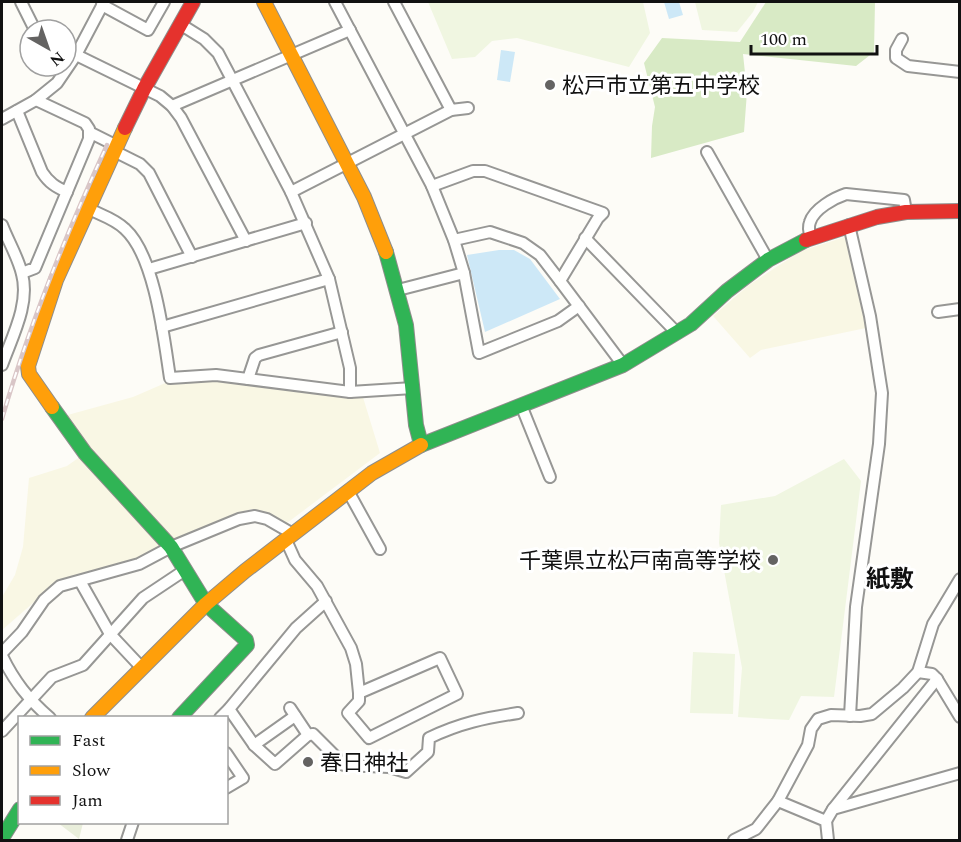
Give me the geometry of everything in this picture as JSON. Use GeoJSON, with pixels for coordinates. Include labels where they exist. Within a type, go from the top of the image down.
{"type":"FeatureCollection","features":[{"type":"Feature","properties":{"kind":"street"},"geometry":{"type":"LineString","coordinates":[[78,41],[103,3],[148,30],[164,2]]}},
{"type":"Feature","properties":{"kind":"street"},"geometry":{"type":"LineString","coordinates":[[185,716],[247,645],[246,640],[206,604],[171,547],[85,453],[29,374],[28,366],[56,280],[144,89],[193,2]]}},
{"type":"Feature","properties":{"kind":"street"},"geometry":{"type":"LineString","coordinates":[[264,2],[375,223],[398,290],[410,348],[416,425],[421,444]]}},
{"type":"Feature","properties":{"kind":"street"},"geometry":{"type":"LineString","coordinates":[[335,2],[432,186],[454,240],[464,273],[479,353],[558,321],[579,306]]}},
{"type":"Feature","properties":{"kind":"street"},"geometry":{"type":"LineString","coordinates":[[394,2],[451,110]]}},
{"type":"Feature","properties":{"kind":"street"},"geometry":{"type":"LineString","coordinates":[[180,24],[204,39],[218,52],[306,223],[329,279],[350,368],[350,392]]}},
{"type":"Feature","properties":{"kind":"street"},"geometry":{"type":"LineString","coordinates":[[172,106],[350,30]]}},
{"type":"Feature","properties":{"kind":"street"},"geometry":{"type":"LineString","coordinates":[[902,39],[896,50],[896,58],[900,63],[960,72]]}},
{"type":"Feature","properties":{"kind":"street"},"geometry":{"type":"LineString","coordinates":[[78,56],[159,96],[172,106],[181,118],[246,241]]}},
{"type":"Feature","properties":{"kind":"street"},"geometry":{"type":"LineString","coordinates":[[2,119],[36,100],[57,83],[59,78]]}},
{"type":"Feature","properties":{"kind":"street"},"geometry":{"type":"LineString","coordinates":[[22,273],[35,268],[89,139],[85,123],[36,100]]}},
{"type":"Feature","properties":{"kind":"street"},"geometry":{"type":"LineString","coordinates":[[291,192],[451,110],[468,108]]}},
{"type":"Feature","properties":{"kind":"street"},"geometry":{"type":"LineString","coordinates":[[17,111],[47,181],[67,192]]}},
{"type":"Feature","properties":{"kind":"street"},"geometry":{"type":"LineString","coordinates":[[89,132],[140,164],[149,173],[192,257]]}},
{"type":"Feature","properties":{"kind":"street"},"geometry":{"type":"LineString","coordinates":[[707,152],[768,260]]}},
{"type":"Feature","properties":{"kind":"street"},"geometry":{"type":"LineString","coordinates":[[432,186],[473,171],[485,171],[603,213],[585,238],[560,281]]}},
{"type":"Feature","properties":{"kind":"street"},"geometry":{"type":"LineString","coordinates":[[811,237],[808,226],[810,219],[823,206],[846,194],[904,200],[906,212]]}},
{"type":"Feature","properties":{"kind":"street"},"geometry":{"type":"LineString","coordinates":[[89,209],[115,220],[127,230],[149,270],[162,327],[170,378],[216,375],[350,392],[413,388]]}},
{"type":"Feature","properties":{"kind":"street"},"geometry":{"type":"LineString","coordinates":[[93,716],[206,604],[245,571],[372,473],[421,444],[623,366],[677,333],[768,260],[811,237],[849,225],[906,212],[960,211]]}},
{"type":"Feature","properties":{"kind":"street"},"geometry":{"type":"LineString","coordinates":[[149,270],[306,223]]}},
{"type":"Feature","properties":{"kind":"street"},"geometry":{"type":"LineString","coordinates":[[2,225],[22,273],[24,292],[21,310],[2,365]]}},
{"type":"Feature","properties":{"kind":"street"},"geometry":{"type":"LineString","coordinates":[[849,225],[870,316],[882,393],[879,444],[856,607],[850,716]]}},
{"type":"Feature","properties":{"kind":"street"},"geometry":{"type":"LineString","coordinates":[[454,240],[490,232],[523,243],[540,255],[623,366]]}},
{"type":"Feature","properties":{"kind":"street"},"geometry":{"type":"LineString","coordinates":[[585,238],[677,333]]}},
{"type":"Feature","properties":{"kind":"street"},"geometry":{"type":"LineString","coordinates":[[398,290],[464,273]]}},
{"type":"Feature","properties":{"kind":"street"},"geometry":{"type":"LineString","coordinates":[[162,327],[329,279]]}},
{"type":"Feature","properties":{"kind":"street"},"geometry":{"type":"LineString","coordinates":[[938,312],[960,309]]}},
{"type":"Feature","properties":{"kind":"street"},"geometry":{"type":"LineString","coordinates":[[248,379],[255,358],[259,355],[342,332]]}},
{"type":"Feature","properties":{"kind":"street"},"geometry":{"type":"LineString","coordinates":[[521,405],[550,477]]}},
{"type":"Feature","properties":{"kind":"street"},"geometry":{"type":"LineString","coordinates":[[348,491],[381,549]]}},
{"type":"Feature","properties":{"kind":"street"},"geometry":{"type":"LineString","coordinates":[[49,716],[30,700],[12,677],[2,654],[22,632],[50,592],[60,586],[139,564],[171,547],[239,519],[255,516],[267,519],[290,537],[295,560],[317,586],[351,648],[356,664],[359,701],[348,713],[369,738],[457,694],[440,658],[359,693]]}},
{"type":"Feature","properties":{"kind":"street"},"geometry":{"type":"LineString","coordinates":[[2,731],[52,677],[83,664],[143,598],[185,570]]}},
{"type":"Feature","properties":{"kind":"street"},"geometry":{"type":"LineString","coordinates":[[734,840],[756,829],[778,801],[808,745],[813,724],[824,716],[872,714],[918,672],[933,624],[960,579]]}},
{"type":"Feature","properties":{"kind":"street"},"geometry":{"type":"LineString","coordinates":[[80,581],[110,634],[141,667]]}},
{"type":"Feature","properties":{"kind":"street"},"geometry":{"type":"LineString","coordinates":[[220,716],[229,709],[296,628],[326,601]]}},
{"type":"Feature","properties":{"kind":"street"},"geometry":{"type":"LineString","coordinates":[[918,672],[932,674],[937,679],[960,717]]}},
{"type":"Feature","properties":{"kind":"street"},"geometry":{"type":"LineString","coordinates":[[828,840],[826,821],[833,809],[937,679]]}},
{"type":"Feature","properties":{"kind":"street"},"geometry":{"type":"LineString","coordinates":[[229,709],[255,745],[275,764],[308,735],[313,734],[344,765],[389,767],[405,772],[428,752],[429,738],[463,723],[518,713]]}},
{"type":"Feature","properties":{"kind":"street"},"geometry":{"type":"LineString","coordinates":[[255,745],[292,712],[308,735]]}},
{"type":"Feature","properties":{"kind":"street"},"geometry":{"type":"LineString","coordinates":[[228,756],[243,778],[228,787]]}},
{"type":"Feature","properties":{"kind":"street"},"geometry":{"type":"LineString","coordinates":[[833,809],[960,773]]}},
{"type":"Feature","properties":{"kind":"street"},"geometry":{"type":"LineString","coordinates":[[778,801],[826,821]]}},
{"type":"Feature","properties":{"kind":"street"},"geometry":{"type":"LineString","coordinates":[[2,838],[18,812]]}},
{"type":"Feature","properties":{"kind":"street"},"geometry":{"type":"LineString","coordinates":[[127,840],[132,824]]}},
{"type":"Feature","properties":{"kind":"shaded area"},"geometry":{"type":"Polygon","coordinates":[[[845,237],[866,328],[761,350],[750,358],[713,316],[749,285],[801,251],[845,237]]]}},
{"type":"Feature","properties":{"kind":"shaded area"},"geometry":{"type":"Polygon","coordinates":[[[216,378],[362,394],[380,453],[287,523],[269,513],[252,509],[234,514],[173,542],[89,450],[64,416],[133,397],[170,381],[216,378]]]}},
{"type":"Feature","properties":{"kind":"shaded area"},"geometry":{"type":"Polygon","coordinates":[[[84,454],[164,546],[134,562],[56,583],[2,630],[2,597],[15,575],[23,547],[29,478],[67,466],[84,454]]]}},
{"type":"Feature","properties":{"kind":"green space"},"geometry":{"type":"Polygon","coordinates":[[[428,2],[643,2],[650,33],[629,67],[517,38],[492,41],[475,57],[452,59],[428,2]]]}},
{"type":"Feature","properties":{"kind":"green space"},"geometry":{"type":"Polygon","coordinates":[[[695,2],[758,2],[737,32],[702,30],[695,2]]]}},
{"type":"Feature","properties":{"kind":"green space"},"geometry":{"type":"Polygon","coordinates":[[[766,2],[875,2],[874,52],[856,66],[743,54],[747,92],[744,132],[651,158],[655,107],[644,63],[662,38],[740,42],[766,2]]]}},
{"type":"Feature","properties":{"kind":"green space"},"geometry":{"type":"Polygon","coordinates":[[[844,459],[861,481],[834,697],[801,696],[789,720],[738,717],[742,668],[719,543],[721,505],[775,496],[844,459]]]}},
{"type":"Feature","properties":{"kind":"green space"},"geometry":{"type":"Polygon","coordinates":[[[693,652],[735,654],[733,714],[690,713],[693,652]]]}},
{"type":"Feature","properties":{"kind":"green space"},"geometry":{"type":"Polygon","coordinates":[[[59,824],[83,824],[79,839],[59,824]]]}},
{"type":"Feature","properties":{"kind":"water"},"geometry":{"type":"Polygon","coordinates":[[[664,2],[679,2],[683,15],[669,19],[664,2]]]}},
{"type":"Feature","properties":{"kind":"water"},"geometry":{"type":"Polygon","coordinates":[[[501,50],[515,52],[510,82],[497,80],[501,50]]]}},
{"type":"Feature","properties":{"kind":"water"},"geometry":{"type":"Polygon","coordinates":[[[514,250],[530,259],[560,299],[485,332],[467,255],[514,250]]]}},
{"type":"Feature","properties":{"kind":"railway"},"geometry":{"type":"LineString","coordinates":[[2,419],[49,280],[107,145]]}},
{"type":"Feature","properties":{"kind":"traffic: fast"},"geometry":{"type":"LineString","coordinates":[[421,445],[623,365],[691,324],[727,291],[768,260],[806,240]]}},
{"type":"Feature","properties":{"kind":"traffic: fast"},"geometry":{"type":"LineString","coordinates":[[386,252],[406,325],[416,425],[421,444]]}},
{"type":"Feature","properties":{"kind":"traffic: fast"},"geometry":{"type":"LineString","coordinates":[[52,407],[85,453],[171,547],[206,604],[246,640],[247,645],[181,716]]}},
{"type":"Feature","properties":{"kind":"traffic: fast"},"geometry":{"type":"LineString","coordinates":[[2,838],[18,812]]}},
{"type":"Feature","properties":{"kind":"traffic: slow"},"geometry":{"type":"LineString","coordinates":[[264,2],[364,197],[386,252]]}},
{"type":"Feature","properties":{"kind":"traffic: slow"},"geometry":{"type":"LineString","coordinates":[[52,407],[29,374],[28,366],[56,280],[125,128]]}},
{"type":"Feature","properties":{"kind":"traffic: slow"},"geometry":{"type":"LineString","coordinates":[[94,716],[206,604],[245,571],[372,473],[421,445]]}},
{"type":"Feature","properties":{"kind":"traffic: jam"},"geometry":{"type":"LineString","coordinates":[[125,128],[144,89],[193,2]]}},
{"type":"Feature","properties":{"kind":"traffic: jam"},"geometry":{"type":"LineString","coordinates":[[806,240],[877,217],[906,212],[960,211]]}},
{"type":"Feature","properties":{"kind":"place","name":"松戸市立第五中学校"},"geometry":{"type":"Point","coordinates":[550,85]}},
{"type":"Feature","properties":{"kind":"place","name":"千葉県立松戸南高等学校"},"geometry":{"type":"Point","coordinates":[773,560]}},
{"type":"Feature","properties":{"kind":"place","name":"春日神社"},"geometry":{"type":"Point","coordinates":[308,762]}},
{"type":"Feature","properties":{"kind":"district","name":"紙敷"},"geometry":{"type":"Point","coordinates":[890,579]}}]}
